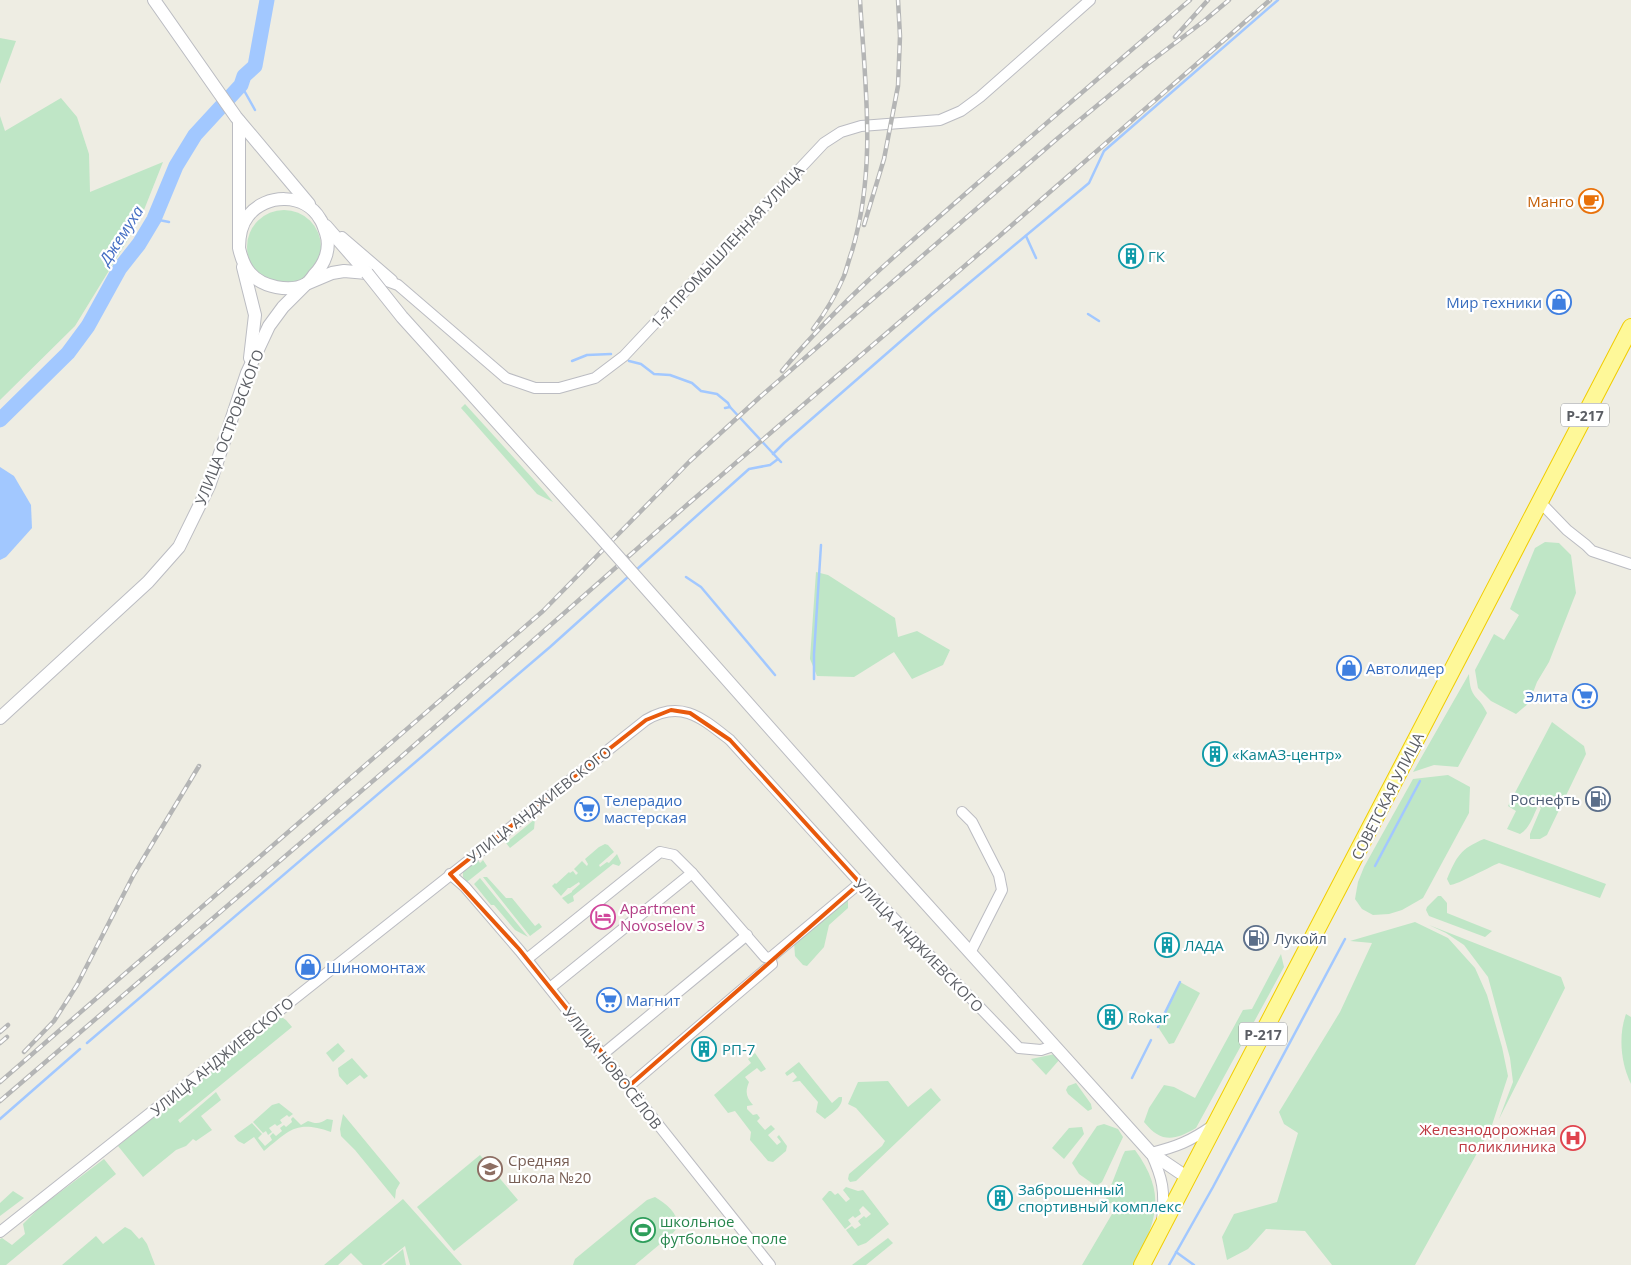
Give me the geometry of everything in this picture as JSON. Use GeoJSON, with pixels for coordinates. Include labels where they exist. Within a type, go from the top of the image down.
{"type":"FeatureCollection","features":[{"type":"Feature","properties":{"kind":"highway","name":"СОВЕТСКАЯ УЛИЦА"},"geometry":{"type":"LineString","coordinates":[[1142,1265],[1631,327]]}},
{"type":"Feature","properties":{"kind":"highway","name":"Р-217"},"geometry":{"type":"LineString","coordinates":[[1152,1265],[1191,1187],[1188,1178]]}},
{"type":"Feature","properties":{"kind":"street"},"geometry":{"type":"LineString","coordinates":[[154,0],[237,119],[402,317],[597,532],[1053,1046],[1151,1152],[1188,1178]]}},
{"type":"Feature","properties":{"kind":"street","name":"1-Я ПРОМЫШЛЕННАЯ УЛИЦА"},"geometry":{"type":"LineString","coordinates":[[367,273],[398,286],[506,378],[536,388],[559,388],[595,378],[624,356],[824,143],[841,132],[861,126],[940,120],[961,111],[980,97],[1090,0]]}},
{"type":"Feature","properties":{"kind":"street"},"geometry":{"type":"LineString","coordinates":[[237,119],[240,253],[255,315],[247,373]]}},
{"type":"Feature","properties":{"kind":"street"},"geometry":{"type":"LineString","coordinates":[[319,217],[328,238],[326,256],[318,271],[306,284],[280,288],[263,283],[249,272],[240,253],[240,231],[243,223],[261,204],[287,199],[304,204],[319,217],[398,286]]}},
{"type":"Feature","properties":{"kind":"street","name":"УЛИЦА ОСТРОВСКОГО"},"geometry":{"type":"LineString","coordinates":[[0,718],[148,582],[179,546],[208,486],[247,373],[269,326],[283,307],[306,284],[332,273],[344,271],[367,273]]}},
{"type":"Feature","properties":{"kind":"street"},"geometry":{"type":"LineString","coordinates":[[1540,502],[1592,551],[1631,564]]}},
{"type":"Feature","properties":{"kind":"street","name":"УЛИЦА АНДЖИЕВСКОГО"},"geometry":{"type":"LineString","coordinates":[[0,1232],[646,720],[659,713],[671,710],[690,713],[712,725],[730,740],[860,883],[1019,1048],[1041,1050],[1053,1046]]}},
{"type":"Feature","properties":{"kind":"street"},"geometry":{"type":"LineString","coordinates":[[962,812],[972,822],[999,876],[1002,890],[970,953]]}},
{"type":"Feature","properties":{"kind":"street"},"geometry":{"type":"LineString","coordinates":[[526,959],[660,852],[674,855],[765,957],[770,958]]}},
{"type":"Feature","properties":{"kind":"street"},"geometry":{"type":"LineString","coordinates":[[550,988],[692,873]]}},
{"type":"Feature","properties":{"kind":"street","name":"УЛИЦА НОВОСЁЛОВ"},"geometry":{"type":"LineString","coordinates":[[450,874],[465,887],[550,988],[770,1265]]}},
{"type":"Feature","properties":{"kind":"street"},"geometry":{"type":"LineString","coordinates":[[770,958],[860,883]]}},
{"type":"Feature","properties":{"kind":"street"},"geometry":{"type":"LineString","coordinates":[[603,1054],[747,935]]}},
{"type":"Feature","properties":{"kind":"street"},"geometry":{"type":"LineString","coordinates":[[628,1086],[772,964],[770,958]]}},
{"type":"Feature","properties":{"kind":"street"},"geometry":{"type":"LineString","coordinates":[[1151,1152],[1171,1148],[1194,1139],[1217,1122]]}},
{"type":"Feature","properties":{"kind":"street"},"geometry":{"type":"LineString","coordinates":[[1151,1152],[1160,1172],[1164,1194],[1162,1226]]}},
{"type":"Feature","properties":{"kind":"highlighted area"},"geometry":{"type":"Polygon","coordinates":[[[671,710],[690,713],[730,740],[860,883],[629,1086],[519,949],[450,874],[646,720],[671,710]]]}},
{"type":"Feature","properties":{"kind":"green space"},"geometry":{"type":"Polygon","coordinates":[[[0,38],[16,41],[0,84],[0,38]]]}},
{"type":"Feature","properties":{"kind":"green space"},"geometry":{"type":"Polygon","coordinates":[[[61,98],[77,117],[89,154],[90,192],[163,162],[140,220],[75,326],[0,400],[0,116],[5,131],[61,98]]]}},
{"type":"Feature","properties":{"kind":"green space"},"geometry":{"type":"Polygon","coordinates":[[[284,210],[298,213],[310,221],[318,233],[321,247],[318,261],[310,273],[298,281],[284,284],[270,281],[258,273],[250,261],[247,247],[250,233],[258,221],[270,213],[284,210]]]}},
{"type":"Feature","properties":{"kind":"green space"},"geometry":{"type":"Polygon","coordinates":[[[465,404],[553,502],[537,494],[461,408],[465,404]]]}},
{"type":"Feature","properties":{"kind":"green space"},"geometry":{"type":"Polygon","coordinates":[[[1545,542],[1559,543],[1571,555],[1576,593],[1549,662],[1537,682],[1529,703],[1516,714],[1491,701],[1478,688],[1475,670],[1494,634],[1504,640],[1519,615],[1510,609],[1535,548],[1545,542]]]}},
{"type":"Feature","properties":{"kind":"green space"},"geometry":{"type":"Polygon","coordinates":[[[816,572],[828,575],[895,618],[898,637],[917,631],[950,650],[943,665],[912,679],[894,652],[854,677],[817,676],[810,659],[816,572]]]}},
{"type":"Feature","properties":{"kind":"green space"},"geometry":{"type":"Polygon","coordinates":[[[1469,674],[1473,693],[1487,713],[1458,767],[1434,765],[1413,772],[1469,674]]]}},
{"type":"Feature","properties":{"kind":"green space"},"geometry":{"type":"Polygon","coordinates":[[[1552,722],[1584,746],[1586,754],[1547,835],[1540,839],[1530,839],[1530,834],[1541,808],[1538,806],[1529,825],[1520,834],[1507,829],[1516,811],[1508,806],[1552,722]]]}},
{"type":"Feature","properties":{"kind":"green space"},"geometry":{"type":"Polygon","coordinates":[[[1448,775],[1470,787],[1469,813],[1423,898],[1402,910],[1389,914],[1373,915],[1362,909],[1355,899],[1358,882],[1364,867],[1413,779],[1448,775]]]}},
{"type":"Feature","properties":{"kind":"green space"},"geometry":{"type":"Polygon","coordinates":[[[535,819],[534,829],[510,848],[506,843],[535,819]]]}},
{"type":"Feature","properties":{"kind":"green space"},"geometry":{"type":"Polygon","coordinates":[[[1484,839],[1606,884],[1600,898],[1499,863],[1450,885],[1447,879],[1460,854],[1484,839]]]}},
{"type":"Feature","properties":{"kind":"green space"},"geometry":{"type":"Polygon","coordinates":[[[605,844],[614,852],[599,865],[600,867],[607,862],[609,863],[617,854],[621,863],[619,866],[613,864],[573,896],[574,901],[568,904],[562,898],[572,892],[580,884],[579,882],[568,888],[561,896],[552,886],[569,872],[573,871],[576,875],[578,873],[574,869],[582,861],[587,866],[588,864],[585,859],[605,844]]]}},
{"type":"Feature","properties":{"kind":"green space"},"geometry":{"type":"Polygon","coordinates":[[[477,859],[480,863],[483,860],[487,866],[467,882],[463,877],[463,872],[477,859]]]}},
{"type":"Feature","properties":{"kind":"green space"},"geometry":{"type":"Polygon","coordinates":[[[483,877],[487,877],[506,898],[512,898],[535,926],[539,923],[542,927],[530,936],[483,877]]]}},
{"type":"Feature","properties":{"kind":"green space"},"geometry":{"type":"Polygon","coordinates":[[[480,878],[528,937],[515,930],[494,905],[491,905],[474,884],[480,878]]]}},
{"type":"Feature","properties":{"kind":"green space"},"geometry":{"type":"Polygon","coordinates":[[[1438,896],[1441,896],[1447,903],[1447,913],[1492,931],[1485,937],[1429,916],[1426,910],[1427,907],[1438,896]]]}},
{"type":"Feature","properties":{"kind":"green space"},"geometry":{"type":"Polygon","coordinates":[[[848,898],[848,908],[829,925],[824,947],[807,966],[803,965],[795,956],[794,942],[848,898]]]}},
{"type":"Feature","properties":{"kind":"green space"},"geometry":{"type":"Polygon","coordinates":[[[1415,922],[1448,938],[1475,968],[1487,995],[1508,1076],[1491,1128],[1415,1265],[1332,1265],[1305,1231],[1266,1229],[1248,1249],[1227,1260],[1222,1237],[1234,1214],[1277,1202],[1298,1133],[1284,1124],[1279,1112],[1340,1012],[1372,943],[1350,941],[1415,922]]]}},
{"type":"Feature","properties":{"kind":"green space"},"geometry":{"type":"Polygon","coordinates":[[[1429,925],[1561,977],[1565,988],[1499,1119],[1513,1082],[1510,1058],[1488,977],[1464,945],[1429,925]]]}},
{"type":"Feature","properties":{"kind":"green space"},"geometry":{"type":"Polygon","coordinates":[[[1281,954],[1284,967],[1196,1128],[1181,1135],[1168,1138],[1156,1134],[1144,1122],[1149,1108],[1164,1085],[1174,1087],[1195,1098],[1243,1010],[1252,1009],[1281,954]]]}},
{"type":"Feature","properties":{"kind":"green space"},"geometry":{"type":"Polygon","coordinates":[[[1180,982],[1200,993],[1174,1043],[1169,1044],[1158,1027],[1180,982]]]}},
{"type":"Feature","properties":{"kind":"green space"},"geometry":{"type":"Polygon","coordinates":[[[1626,1014],[1631,1017],[1631,1084],[1625,1068],[1621,1041],[1626,1014]]]}},
{"type":"Feature","properties":{"kind":"green space"},"geometry":{"type":"Polygon","coordinates":[[[280,1016],[292,1027],[178,1120],[180,1123],[216,1092],[221,1100],[201,1116],[212,1130],[196,1141],[193,1139],[186,1146],[176,1150],[143,1177],[118,1146],[280,1016]]]}},
{"type":"Feature","properties":{"kind":"green space"},"geometry":{"type":"Polygon","coordinates":[[[338,1043],[345,1051],[333,1062],[326,1053],[338,1043]]]}},
{"type":"Feature","properties":{"kind":"green space"},"geometry":{"type":"Polygon","coordinates":[[[755,1053],[766,1069],[761,1072],[757,1068],[745,1077],[749,1082],[747,1089],[748,1097],[753,1105],[747,1106],[747,1109],[753,1115],[757,1114],[760,1118],[757,1121],[765,1130],[771,1125],[775,1129],[768,1135],[777,1145],[781,1142],[777,1137],[779,1135],[787,1146],[786,1151],[773,1162],[768,1161],[750,1140],[751,1132],[735,1111],[728,1113],[714,1095],[751,1063],[748,1059],[755,1053]]]}},
{"type":"Feature","properties":{"kind":"green space"},"geometry":{"type":"Polygon","coordinates":[[[1055,1054],[1060,1059],[1046,1075],[1031,1059],[1055,1054]]]}},
{"type":"Feature","properties":{"kind":"green space"},"geometry":{"type":"Polygon","coordinates":[[[352,1058],[368,1076],[364,1079],[360,1075],[347,1085],[339,1076],[338,1068],[352,1058]]]}},
{"type":"Feature","properties":{"kind":"green space"},"geometry":{"type":"Polygon","coordinates":[[[799,1062],[832,1103],[839,1097],[842,1097],[839,1107],[825,1119],[816,1112],[818,1102],[800,1081],[792,1082],[797,1077],[793,1072],[787,1076],[785,1073],[799,1062]]]}},
{"type":"Feature","properties":{"kind":"green space"},"geometry":{"type":"Polygon","coordinates":[[[888,1081],[908,1107],[931,1088],[941,1100],[856,1181],[850,1182],[848,1179],[849,1174],[882,1146],[885,1141],[856,1108],[848,1104],[858,1082],[888,1081]]]}},
{"type":"Feature","properties":{"kind":"green space"},"geometry":{"type":"Polygon","coordinates":[[[1076,1083],[1091,1104],[1092,1109],[1088,1111],[1068,1094],[1066,1090],[1068,1086],[1076,1083]]]}},
{"type":"Feature","properties":{"kind":"green space"},"geometry":{"type":"Polygon","coordinates":[[[279,1103],[293,1114],[289,1117],[287,1115],[280,1120],[282,1123],[277,1126],[275,1124],[269,1128],[272,1132],[268,1135],[266,1131],[263,1133],[253,1122],[272,1105],[279,1103]]]}},
{"type":"Feature","properties":{"kind":"green space"},"geometry":{"type":"Polygon","coordinates":[[[343,1114],[400,1183],[396,1190],[395,1199],[355,1150],[341,1136],[340,1129],[343,1114]]]}},
{"type":"Feature","properties":{"kind":"green space"},"geometry":{"type":"Polygon","coordinates":[[[293,1117],[301,1125],[308,1121],[318,1123],[327,1119],[333,1120],[331,1132],[301,1127],[287,1133],[264,1151],[254,1137],[244,1144],[234,1136],[252,1123],[262,1134],[258,1138],[265,1146],[272,1140],[270,1136],[273,1133],[276,1136],[282,1131],[280,1128],[284,1125],[286,1127],[292,1122],[291,1119],[293,1117]]]}},
{"type":"Feature","properties":{"kind":"green space"},"geometry":{"type":"Polygon","coordinates":[[[1104,1124],[1118,1129],[1123,1137],[1102,1182],[1096,1186],[1079,1174],[1072,1163],[1097,1126],[1104,1124]]]}},
{"type":"Feature","properties":{"kind":"green space"},"geometry":{"type":"Polygon","coordinates":[[[1082,1127],[1084,1134],[1064,1159],[1052,1148],[1069,1128],[1082,1127]]]}},
{"type":"Feature","properties":{"kind":"green space"},"geometry":{"type":"Polygon","coordinates":[[[1135,1150],[1152,1180],[1155,1194],[1153,1220],[1142,1249],[1134,1265],[1082,1265],[1112,1214],[1115,1205],[1105,1201],[1123,1155],[1125,1151],[1135,1150]]]}},
{"type":"Feature","properties":{"kind":"green space"},"geometry":{"type":"Polygon","coordinates":[[[480,1155],[518,1200],[454,1251],[417,1207],[480,1155]]]}},
{"type":"Feature","properties":{"kind":"green space"},"geometry":{"type":"Polygon","coordinates":[[[104,1159],[116,1174],[6,1265],[0,1265],[0,1239],[2,1238],[12,1245],[25,1234],[23,1224],[39,1208],[104,1159]]]}},
{"type":"Feature","properties":{"kind":"green space"},"geometry":{"type":"Polygon","coordinates":[[[846,1187],[858,1191],[863,1190],[889,1224],[866,1243],[858,1246],[846,1230],[852,1226],[855,1229],[861,1225],[858,1221],[864,1216],[866,1218],[871,1214],[863,1206],[859,1210],[861,1214],[855,1218],[853,1216],[848,1220],[851,1224],[845,1229],[822,1199],[831,1191],[835,1195],[838,1193],[846,1202],[850,1199],[843,1190],[846,1187]]]}},
{"type":"Feature","properties":{"kind":"green space"},"geometry":{"type":"Polygon","coordinates":[[[13,1191],[24,1198],[0,1216],[0,1203],[13,1191]]]}},
{"type":"Feature","properties":{"kind":"green space","name":"школьное футбольное поле"},"geometry":{"type":"Polygon","coordinates":[[[655,1197],[671,1209],[679,1226],[635,1265],[573,1265],[575,1259],[647,1200],[655,1197]]]}},
{"type":"Feature","properties":{"kind":"green space"},"geometry":{"type":"Polygon","coordinates":[[[403,1199],[462,1265],[410,1265],[405,1246],[381,1265],[363,1265],[351,1253],[338,1265],[324,1265],[403,1199]]]}},
{"type":"Feature","properties":{"kind":"green space"},"geometry":{"type":"Polygon","coordinates":[[[125,1227],[131,1230],[139,1239],[142,1237],[147,1244],[155,1265],[62,1265],[96,1236],[103,1244],[125,1227]]]}},
{"type":"Feature","properties":{"kind":"green space"},"geometry":{"type":"Polygon","coordinates":[[[888,1238],[893,1243],[866,1265],[852,1265],[888,1238]]]}},
{"type":"Feature","properties":{"kind":"green space"},"geometry":{"type":"Polygon","coordinates":[[[403,1249],[406,1265],[384,1265],[403,1249]]]}},
{"type":"Feature","properties":{"kind":"water"},"geometry":{"type":"Polygon","coordinates":[[[0,467],[14,476],[31,505],[32,528],[6,557],[0,560],[0,467]]]}},
{"type":"Feature","properties":{"kind":"waterway","name":"Джемуха"},"geometry":{"type":"LineString","coordinates":[[0,420],[68,353],[88,326],[120,268],[139,244],[154,219],[176,166],[195,135],[241,85],[244,76],[255,66],[267,0]]}},
{"type":"Feature","properties":{"kind":"waterway"},"geometry":{"type":"LineString","coordinates":[[773,454],[932,314],[1089,183],[1104,151],[1278,0]]}},
{"type":"Feature","properties":{"kind":"waterway"},"geometry":{"type":"LineString","coordinates":[[241,85],[255,110]]}},
{"type":"Feature","properties":{"kind":"waterway"},"geometry":{"type":"LineString","coordinates":[[154,219],[169,222]]}},
{"type":"Feature","properties":{"kind":"waterway"},"geometry":{"type":"LineString","coordinates":[[1026,236],[1036,258]]}},
{"type":"Feature","properties":{"kind":"waterway"},"geometry":{"type":"LineString","coordinates":[[1088,314],[1099,321]]}},
{"type":"Feature","properties":{"kind":"waterway"},"geometry":{"type":"LineString","coordinates":[[572,361],[587,355],[611,354]]}},
{"type":"Feature","properties":{"kind":"waterway"},"geometry":{"type":"LineString","coordinates":[[629,361],[641,364],[654,374],[670,375],[692,383],[701,391],[717,394],[730,407]]}},
{"type":"Feature","properties":{"kind":"waterway"},"geometry":{"type":"LineString","coordinates":[[725,408],[730,407],[781,462]]}},
{"type":"Feature","properties":{"kind":"waterway"},"geometry":{"type":"LineString","coordinates":[[635,571],[749,469],[770,465],[778,459]]}},
{"type":"Feature","properties":{"kind":"waterway"},"geometry":{"type":"LineString","coordinates":[[814,679],[821,545]]}},
{"type":"Feature","properties":{"kind":"waterway"},"geometry":{"type":"LineString","coordinates":[[87,1043],[550,647],[629,576]]}},
{"type":"Feature","properties":{"kind":"waterway"},"geometry":{"type":"LineString","coordinates":[[686,577],[701,587],[775,675]]}},
{"type":"Feature","properties":{"kind":"waterway"},"geometry":{"type":"LineString","coordinates":[[1375,866],[1420,781]]}},
{"type":"Feature","properties":{"kind":"waterway"},"geometry":{"type":"LineString","coordinates":[[1169,1265],[1213,1187],[1345,939]]}},
{"type":"Feature","properties":{"kind":"waterway"},"geometry":{"type":"LineString","coordinates":[[1158,1027],[1180,982]]}},
{"type":"Feature","properties":{"kind":"waterway"},"geometry":{"type":"LineString","coordinates":[[1132,1078],[1151,1040]]}},
{"type":"Feature","properties":{"kind":"waterway"},"geometry":{"type":"LineString","coordinates":[[0,1119],[80,1049]]}},
{"type":"Feature","properties":{"kind":"waterway"},"geometry":{"type":"LineString","coordinates":[[1176,1252],[1194,1265]]}},
{"type":"Feature","properties":{"kind":"railway"},"geometry":{"type":"LineString","coordinates":[[813,329],[830,304],[844,276],[860,220],[867,157],[866,95],[860,0]]}},
{"type":"Feature","properties":{"kind":"railway"},"geometry":{"type":"LineString","coordinates":[[864,225],[884,159],[898,86],[900,36],[898,0]]}},
{"type":"Feature","properties":{"kind":"railway"},"geometry":{"type":"LineString","coordinates":[[782,371],[826,322],[898,253],[1190,0]]}},
{"type":"Feature","properties":{"kind":"railway"},"geometry":{"type":"LineString","coordinates":[[1175,37],[1208,0]]}},
{"type":"Feature","properties":{"kind":"railway"},"geometry":{"type":"LineString","coordinates":[[0,1082],[543,611],[690,461],[760,397],[1058,138],[1146,65],[1229,0]]}},
{"type":"Feature","properties":{"kind":"railway"},"geometry":{"type":"LineString","coordinates":[[0,1101],[402,756],[688,504],[1270,0]]}},
{"type":"Feature","properties":{"kind":"railway"},"geometry":{"type":"LineString","coordinates":[[24,1052],[54,1021],[77,985],[134,874],[199,766]]}},
{"type":"Feature","properties":{"kind":"railway"},"geometry":{"type":"LineString","coordinates":[[0,1032],[8,1025]]}},
{"type":"Feature","properties":{"kind":"railway"},"geometry":{"type":"LineString","coordinates":[[0,1043],[7,1037]]}},
{"type":"Feature","properties":{"kind":"place","name":"Манго"},"geometry":{"type":"Point","coordinates":[1591,201]}},
{"type":"Feature","properties":{"kind":"place","name":"ГК"},"geometry":{"type":"Point","coordinates":[1131,256]}},
{"type":"Feature","properties":{"kind":"place","name":"Мир техники"},"geometry":{"type":"Point","coordinates":[1559,302]}},
{"type":"Feature","properties":{"kind":"place","name":"Автолидер"},"geometry":{"type":"Point","coordinates":[1349,668]}},
{"type":"Feature","properties":{"kind":"place","name":"Элита"},"geometry":{"type":"Point","coordinates":[1585,696]}},
{"type":"Feature","properties":{"kind":"place","name":"«КамАЗ-центр»"},"geometry":{"type":"Point","coordinates":[1215,754]}},
{"type":"Feature","properties":{"kind":"place","name":"Роснефть"},"geometry":{"type":"Point","coordinates":[1598,799]}},
{"type":"Feature","properties":{"kind":"place","name":"Телерадио мастерская"},"geometry":{"type":"Point","coordinates":[587,809]}},
{"type":"Feature","properties":{"kind":"place","name":"Apartment Novoselov 3"},"geometry":{"type":"Point","coordinates":[603,917]}},
{"type":"Feature","properties":{"kind":"place","name":"Лукойл"},"geometry":{"type":"Point","coordinates":[1256,938]}},
{"type":"Feature","properties":{"kind":"place","name":"ЛАДА"},"geometry":{"type":"Point","coordinates":[1167,945]}},
{"type":"Feature","properties":{"kind":"place","name":"Шиномонтаж"},"geometry":{"type":"Point","coordinates":[308,967]}},
{"type":"Feature","properties":{"kind":"place","name":"Магнит"},"geometry":{"type":"Point","coordinates":[609,1000]}},
{"type":"Feature","properties":{"kind":"place","name":"Rokar"},"geometry":{"type":"Point","coordinates":[1110,1017]}},
{"type":"Feature","properties":{"kind":"place","name":"РП-7"},"geometry":{"type":"Point","coordinates":[704,1049]}},
{"type":"Feature","properties":{"kind":"place","name":"Железнодорожная поликлиника"},"geometry":{"type":"Point","coordinates":[1573,1138]}},
{"type":"Feature","properties":{"kind":"place","name":"Средняя школа №20"},"geometry":{"type":"Point","coordinates":[490,1169]}},
{"type":"Feature","properties":{"kind":"place","name":"Заброшенный спортивный комплекс"},"geometry":{"type":"Point","coordinates":[1000,1198]}},
{"type":"Feature","properties":{"kind":"place","name":"школьное футбольное поле"},"geometry":{"type":"Point","coordinates":[643,1230]}}]}
